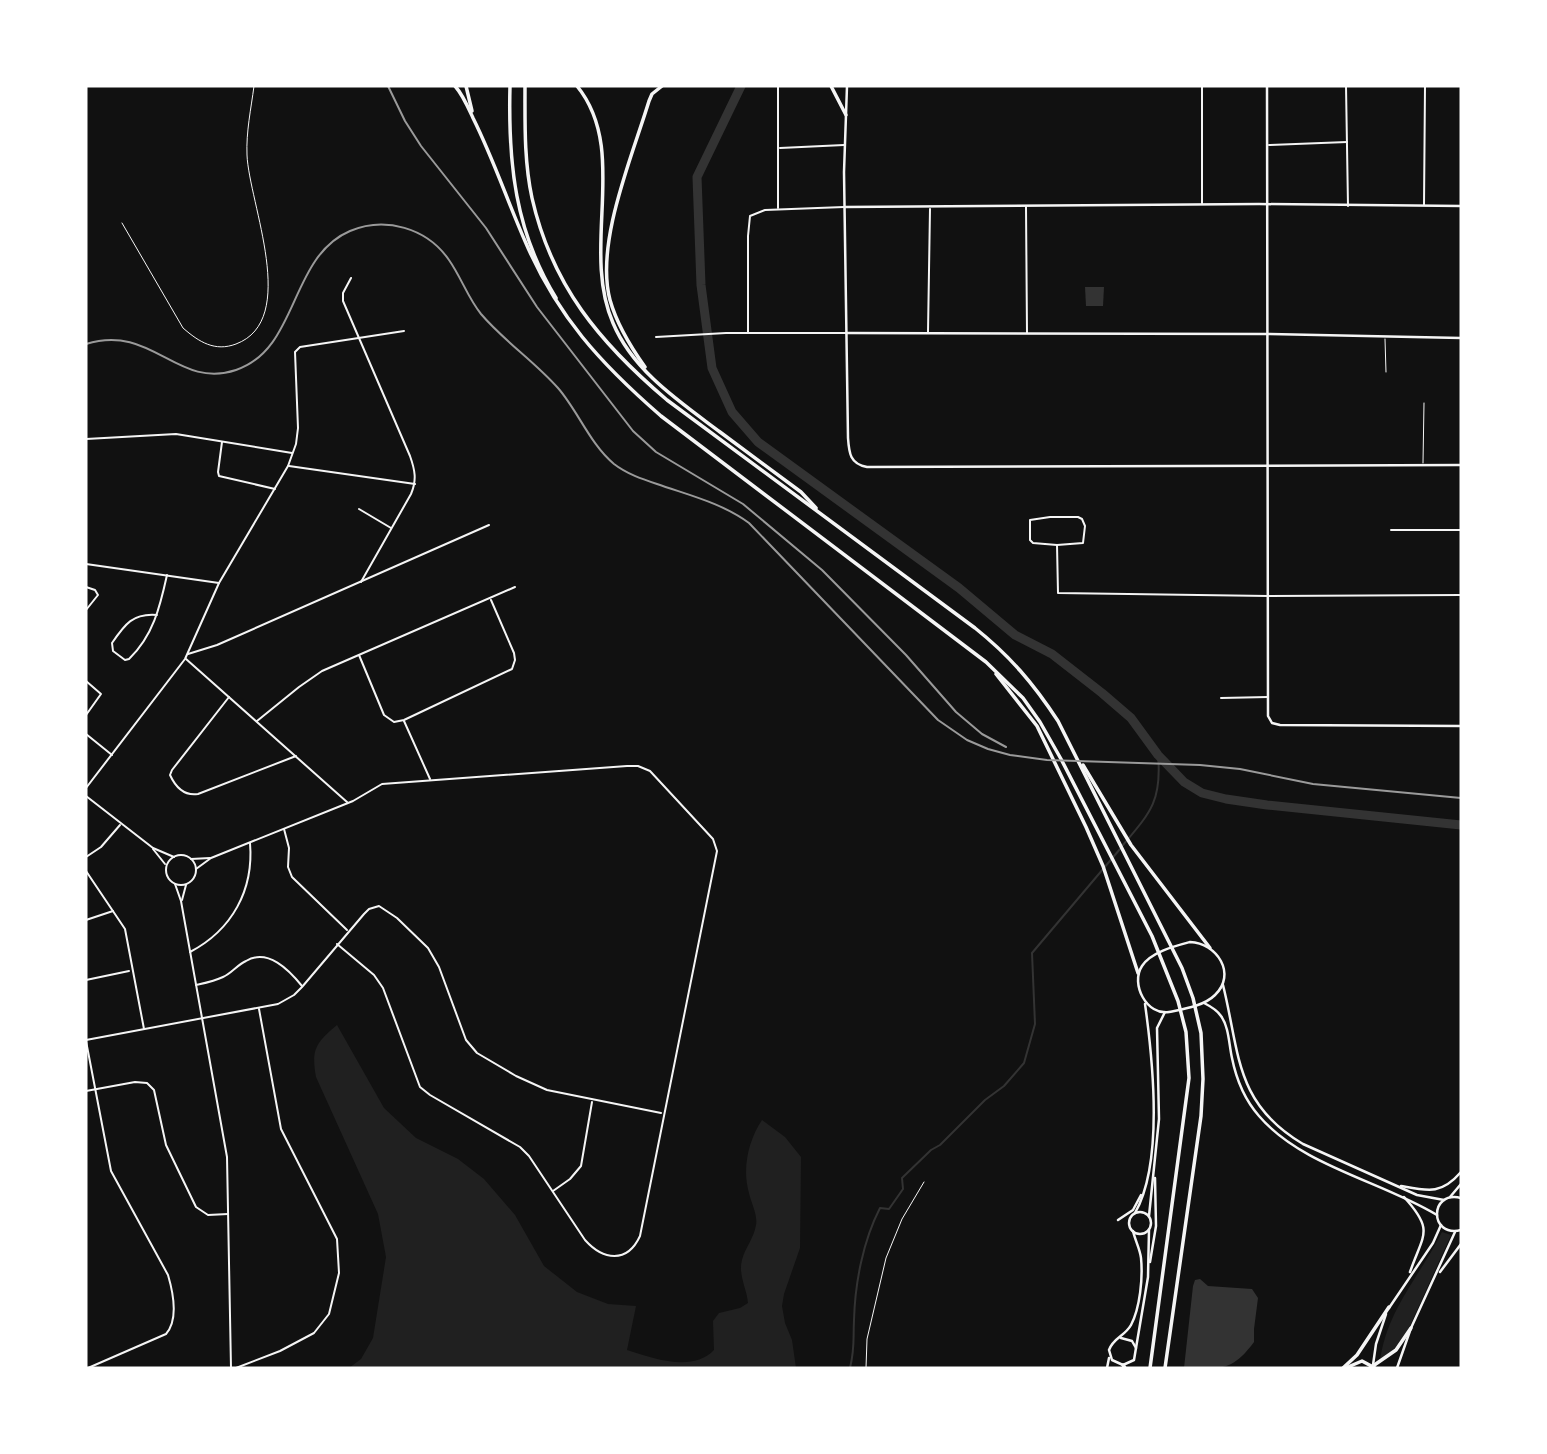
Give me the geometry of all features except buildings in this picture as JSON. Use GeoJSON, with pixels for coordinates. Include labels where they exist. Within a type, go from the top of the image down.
{"type":"FeatureCollection","features":[{"type":"Feature","properties":{"kind":"main road"},"geometry":{"type":"LineString","coordinates":[[455,86],[477,127],[525,243],[551,294],[575,330],[619,379],[661,416],[986,662],[1023,698],[1061,759],[1152,936],[1169,975],[1186,1032],[1189,1078],[1150,1368]]}},
{"type":"Feature","properties":{"kind":"main road"},"geometry":{"type":"LineString","coordinates":[[466,86],[477,127]]}},
{"type":"Feature","properties":{"kind":"main road"},"geometry":{"type":"LineString","coordinates":[[510,86],[511,171],[517,205],[553,293],[575,330]]}},
{"type":"Feature","properties":{"kind":"main road"},"geometry":{"type":"LineString","coordinates":[[525,86],[525,137],[532,198],[559,273],[600,336],[627,366],[667,400],[998,647],[1037,689],[1131,845],[1210,948]]}},
{"type":"Feature","properties":{"kind":"main road"},"geometry":{"type":"LineString","coordinates":[[577,86],[592,113],[600,138],[604,170],[600,236],[601,287],[621,340],[632,356],[674,398],[801,492],[822,515]]}},
{"type":"Feature","properties":{"kind":"main road"},"geometry":{"type":"LineString","coordinates":[[653,378],[615,317],[609,298],[606,254],[618,203],[649,101],[652,94],[662,86]]}},
{"type":"Feature","properties":{"kind":"main road"},"geometry":{"type":"LineString","coordinates":[[831,86],[846,115]]}},
{"type":"Feature","properties":{"kind":"main road"},"geometry":{"type":"LineString","coordinates":[[986,662],[1037,726],[1103,866],[1138,973]]}},
{"type":"Feature","properties":{"kind":"main road"},"geometry":{"type":"LineString","coordinates":[[1074,751],[1182,968],[1193,998],[1201,1034],[1203,1079],[1200,1116],[1165,1368]]}},
{"type":"Feature","properties":{"kind":"main road"},"geometry":{"type":"LineString","coordinates":[[1345,1368],[1357,1355],[1389,1307]]}},
{"type":"Feature","properties":{"kind":"main road"},"geometry":{"type":"LineString","coordinates":[[1345,1368],[1362,1361],[1373,1368],[1396,1350],[1411,1328]]}},
{"type":"Feature","properties":{"kind":"street"},"geometry":{"type":"LineString","coordinates":[[778,86],[778,209]]}},
{"type":"Feature","properties":{"kind":"street"},"geometry":{"type":"LineString","coordinates":[[847,86],[846,333],[849,453],[854,462],[867,467],[1461,465]]}},
{"type":"Feature","properties":{"kind":"street"},"geometry":{"type":"LineString","coordinates":[[1202,86],[1202,204]]}},
{"type":"Feature","properties":{"kind":"street"},"geometry":{"type":"LineString","coordinates":[[1268,86],[1269,719],[1280,725],[1461,726]]}},
{"type":"Feature","properties":{"kind":"street"},"geometry":{"type":"LineString","coordinates":[[1346,86],[1348,206]]}},
{"type":"Feature","properties":{"kind":"street"},"geometry":{"type":"LineString","coordinates":[[1424,206],[1425,86]]}},
{"type":"Feature","properties":{"kind":"street"},"geometry":{"type":"LineString","coordinates":[[1268,145],[1347,142]]}},
{"type":"Feature","properties":{"kind":"street"},"geometry":{"type":"LineString","coordinates":[[778,148],[845,145]]}},
{"type":"Feature","properties":{"kind":"street"},"geometry":{"type":"LineString","coordinates":[[1026,205],[1027,333]]}},
{"type":"Feature","properties":{"kind":"street"},"geometry":{"type":"LineString","coordinates":[[748,333],[748,236],[750,216],[756,212],[845,207],[1026,205],[1461,206]]}},
{"type":"Feature","properties":{"kind":"street"},"geometry":{"type":"LineString","coordinates":[[928,334],[930,206]]}},
{"type":"Feature","properties":{"kind":"street"},"geometry":{"type":"LineString","coordinates":[[351,278],[343,293],[343,301],[415,471],[415,484],[361,582]]}},
{"type":"Feature","properties":{"kind":"street"},"geometry":{"type":"LineString","coordinates":[[86,788],[185,659],[219,583],[288,466],[298,428],[295,352],[300,347],[404,331]]}},
{"type":"Feature","properties":{"kind":"street"},"geometry":{"type":"LineString","coordinates":[[656,337],[748,333],[1027,333],[1461,338]]}},
{"type":"Feature","properties":{"kind":"street"},"geometry":{"type":"LineString","coordinates":[[86,439],[176,435],[293,454]]}},
{"type":"Feature","properties":{"kind":"street"},"geometry":{"type":"LineString","coordinates":[[222,441],[219,476],[275,489]]}},
{"type":"Feature","properties":{"kind":"street"},"geometry":{"type":"LineString","coordinates":[[288,466],[415,484]]}},
{"type":"Feature","properties":{"kind":"street"},"geometry":{"type":"LineString","coordinates":[[359,509],[392,528]]}},
{"type":"Feature","properties":{"kind":"street"},"geometry":{"type":"LineString","coordinates":[[1050,516],[1078,517],[1083,520],[1085,537],[1082,544],[1057,545],[1033,543],[1030,540],[1030,520],[1050,516]]}},
{"type":"Feature","properties":{"kind":"street"},"geometry":{"type":"LineString","coordinates":[[188,654],[217,645],[489,525]]}},
{"type":"Feature","properties":{"kind":"street"},"geometry":{"type":"LineString","coordinates":[[1391,530],[1461,530]]}},
{"type":"Feature","properties":{"kind":"street"},"geometry":{"type":"LineString","coordinates":[[1057,545],[1058,593],[1268,596],[1461,594]]}},
{"type":"Feature","properties":{"kind":"street"},"geometry":{"type":"LineString","coordinates":[[86,564],[219,583]]}},
{"type":"Feature","properties":{"kind":"street"},"geometry":{"type":"LineString","coordinates":[[158,615],[141,615],[132,619],[112,643],[113,650],[125,660],[129,659],[148,635],[158,615],[167,576]]}},
{"type":"Feature","properties":{"kind":"street"},"geometry":{"type":"LineString","coordinates":[[86,587],[95,590],[98,595],[86,610]]}},
{"type":"Feature","properties":{"kind":"street"},"geometry":{"type":"LineString","coordinates":[[257,721],[311,678],[515,587]]}},
{"type":"Feature","properties":{"kind":"street"},"geometry":{"type":"LineString","coordinates":[[359,655],[384,715],[394,722],[404,720],[512,669],[514,653],[490,599]]}},
{"type":"Feature","properties":{"kind":"street"},"geometry":{"type":"LineString","coordinates":[[185,659],[348,802]]}},
{"type":"Feature","properties":{"kind":"street"},"geometry":{"type":"LineString","coordinates":[[86,681],[101,694],[86,715]]}},
{"type":"Feature","properties":{"kind":"street"},"geometry":{"type":"LineString","coordinates":[[1221,698],[1268,696]]}},
{"type":"Feature","properties":{"kind":"street"},"geometry":{"type":"LineString","coordinates":[[229,697],[172,770],[170,775],[180,789],[191,795],[198,794],[296,756]]}},
{"type":"Feature","properties":{"kind":"street"},"geometry":{"type":"LineString","coordinates":[[404,720],[430,779]]}},
{"type":"Feature","properties":{"kind":"street"},"geometry":{"type":"LineString","coordinates":[[86,734],[112,755]]}},
{"type":"Feature","properties":{"kind":"street"},"geometry":{"type":"LineString","coordinates":[[196,869],[211,858],[348,802],[382,784],[638,766],[650,771],[713,839],[717,847],[689,1000],[663,1114],[640,1236],[629,1251],[617,1256],[603,1255],[594,1250],[520,1147],[420,1087],[383,988],[374,975],[337,944]]}},
{"type":"Feature","properties":{"kind":"street"},"geometry":{"type":"LineString","coordinates":[[86,796],[153,848],[174,857]]}},
{"type":"Feature","properties":{"kind":"street"},"geometry":{"type":"LineString","coordinates":[[86,857],[101,848],[120,825]]}},
{"type":"Feature","properties":{"kind":"street"},"geometry":{"type":"LineString","coordinates":[[284,829],[289,848],[288,867],[292,877],[348,931]]}},
{"type":"Feature","properties":{"kind":"street"},"geometry":{"type":"LineString","coordinates":[[190,952],[220,929],[233,916],[242,901],[250,873],[250,842]]}},
{"type":"Feature","properties":{"kind":"street"},"geometry":{"type":"LineString","coordinates":[[153,848],[166,866],[167,876],[175,884],[181,901],[226,1145],[229,1181],[231,1368]]}},
{"type":"Feature","properties":{"kind":"street"},"geometry":{"type":"LineString","coordinates":[[166,866],[174,857],[180,855],[191,859],[211,858]]}},
{"type":"Feature","properties":{"kind":"street"},"geometry":{"type":"LineString","coordinates":[[175,884],[186,884],[194,879],[196,869],[191,859]]}},
{"type":"Feature","properties":{"kind":"street"},"geometry":{"type":"LineString","coordinates":[[86,871],[125,929],[144,1030]]}},
{"type":"Feature","properties":{"kind":"street"},"geometry":{"type":"LineString","coordinates":[[181,901],[186,884]]}},
{"type":"Feature","properties":{"kind":"street"},"geometry":{"type":"LineString","coordinates":[[88,1368],[166,1334],[171,1328],[173,1310],[168,1275],[111,1171],[86,1040],[278,1004],[302,987],[369,909],[379,906],[386,909],[422,940],[434,958],[466,1040],[473,1050],[535,1085],[561,1094],[663,1114]]}},
{"type":"Feature","properties":{"kind":"street"},"geometry":{"type":"LineString","coordinates":[[86,920],[114,911]]}},
{"type":"Feature","properties":{"kind":"street"},"geometry":{"type":"LineString","coordinates":[[1107,1368],[1110,1346],[1121,1338],[1132,1323],[1141,1274],[1141,1258],[1129,1224],[1146,1186],[1150,1160],[1154,1088],[1144,1000],[1138,973],[1152,956],[1178,945],[1197,942],[1210,948],[1224,968],[1223,985],[1241,1070],[1251,1095],[1267,1117],[1289,1136],[1426,1198],[1444,1200]]}},
{"type":"Feature","properties":{"kind":"street"},"geometry":{"type":"LineString","coordinates":[[196,985],[216,980],[248,960],[261,958],[282,964],[302,987]]}},
{"type":"Feature","properties":{"kind":"street"},"geometry":{"type":"LineString","coordinates":[[86,980],[132,971]]}},
{"type":"Feature","properties":{"kind":"street"},"geometry":{"type":"LineString","coordinates":[[1144,1000],[1152,1008],[1166,1013],[1204,1003],[1215,996],[1223,985]]}},
{"type":"Feature","properties":{"kind":"street"},"geometry":{"type":"LineString","coordinates":[[1204,1003],[1216,1011],[1224,1023],[1240,1085],[1265,1123],[1299,1149],[1437,1214]]}},
{"type":"Feature","properties":{"kind":"street"},"geometry":{"type":"LineString","coordinates":[[236,1368],[306,1339],[321,1328],[329,1314],[340,1262],[337,1239],[281,1129],[259,1009]]}},
{"type":"Feature","properties":{"kind":"street"},"geometry":{"type":"LineString","coordinates":[[1148,1270],[1149,1216],[1155,1171],[1160,1087],[1157,1028],[1166,1013]]}},
{"type":"Feature","properties":{"kind":"street"},"geometry":{"type":"LineString","coordinates":[[86,1091],[142,1082],[152,1087],[166,1145],[197,1207],[208,1215],[229,1214]]}},
{"type":"Feature","properties":{"kind":"street"},"geometry":{"type":"LineString","coordinates":[[552,1191],[570,1179],[581,1166],[592,1101]]}},
{"type":"Feature","properties":{"kind":"street"},"geometry":{"type":"LineString","coordinates":[[1110,1356],[1116,1364],[1124,1367],[1134,1360],[1156,1226],[1155,1171]]}},
{"type":"Feature","properties":{"kind":"street"},"geometry":{"type":"LineString","coordinates":[[1397,1186],[1434,1191],[1448,1184],[1461,1172]]}},
{"type":"Feature","properties":{"kind":"street"},"geometry":{"type":"LineString","coordinates":[[1373,1368],[1380,1328],[1389,1307],[1433,1243],[1441,1226],[1438,1207],[1461,1184]]}},
{"type":"Feature","properties":{"kind":"street"},"geometry":{"type":"LineString","coordinates":[[1118,1220],[1133,1210],[1146,1186]]}},
{"type":"Feature","properties":{"kind":"street"},"geometry":{"type":"LineString","coordinates":[[1402,1196],[1420,1216],[1424,1232],[1423,1242],[1409,1275]]}},
{"type":"Feature","properties":{"kind":"street"},"geometry":{"type":"LineString","coordinates":[[1450,1197],[1461,1198]]}},
{"type":"Feature","properties":{"kind":"street"},"geometry":{"type":"LineString","coordinates":[[1135,1213],[1143,1212],[1149,1216]]}},
{"type":"Feature","properties":{"kind":"street"},"geometry":{"type":"LineString","coordinates":[[1441,1226],[1455,1232],[1461,1230]]}},
{"type":"Feature","properties":{"kind":"street"},"geometry":{"type":"LineString","coordinates":[[1133,1231],[1141,1234],[1149,1230]]}},
{"type":"Feature","properties":{"kind":"street"},"geometry":{"type":"LineString","coordinates":[[1397,1368],[1411,1328],[1455,1232]]}},
{"type":"Feature","properties":{"kind":"street"},"geometry":{"type":"LineString","coordinates":[[1436,1278],[1461,1244]]}},
{"type":"Feature","properties":{"kind":"street"},"geometry":{"type":"LineString","coordinates":[[1121,1338],[1129,1339],[1136,1348]]}},
{"type":"Feature","properties":{"kind":"street"},"geometry":{"type":"LineString","coordinates":[[1115,1368],[1116,1364]]}},
{"type":"Feature","properties":{"kind":"lane"},"geometry":{"type":"LineString","coordinates":[[122,223],[183,328],[192,337],[204,344],[225,347],[241,342],[260,326],[265,315],[267,295],[265,246],[253,198],[247,156],[254,86]]}},
{"type":"Feature","properties":{"kind":"lane"},"geometry":{"type":"LineString","coordinates":[[1385,336],[1385,372]]}},
{"type":"Feature","properties":{"kind":"lane"},"geometry":{"type":"LineString","coordinates":[[1423,465],[1424,403]]}},
{"type":"Feature","properties":{"kind":"lane"},"geometry":{"type":"LineString","coordinates":[[866,1368],[867,1339],[886,1258],[902,1219],[924,1182]]}},
{"type":"Feature","properties":{"kind":"shaded area"},"geometry":{"type":"Polygon","coordinates":[[[1085,287],[1104,287],[1103,306],[1086,306],[1085,287]]]}},
{"type":"Feature","properties":{"kind":"shaded area"},"geometry":{"type":"Polygon","coordinates":[[[337,1025],[384,1108],[416,1138],[458,1159],[484,1179],[515,1215],[544,1266],[577,1292],[608,1304],[636,1306],[627,1350],[660,1360],[684,1362],[705,1357],[714,1350],[713,1321],[719,1313],[740,1308],[748,1303],[741,1266],[756,1221],[747,1184],[748,1155],[762,1120],[785,1137],[801,1157],[800,1248],[782,1306],[792,1340],[796,1368],[349,1368],[361,1359],[373,1338],[386,1257],[378,1214],[316,1077],[314,1060],[317,1047],[337,1025]]]}},
{"type":"Feature","properties":{"kind":"shaded area"},"geometry":{"type":"Polygon","coordinates":[[[1442,1232],[1451,1235],[1403,1341],[1380,1362],[1383,1344],[1396,1310],[1442,1232]]]}},
{"type":"Feature","properties":{"kind":"shaded area"},"geometry":{"type":"Polygon","coordinates":[[[1200,1279],[1208,1286],[1252,1289],[1258,1298],[1254,1342],[1238,1359],[1224,1367],[1184,1368],[1193,1286],[1195,1280],[1200,1279]]]}},
{"type":"Feature","properties":{"kind":"waterway"},"geometry":{"type":"LineString","coordinates":[[741,86],[697,177],[701,285],[712,368],[732,412],[758,442],[959,588],[1015,635],[1052,654],[1102,693],[1131,718],[1158,755],[1184,782],[1202,793],[1267,805],[1461,825]]}},
{"type":"Feature","properties":{"kind":"waterway"},"geometry":{"type":"LineString","coordinates":[[1123,845],[1147,814],[1156,795],[1158,755]]}},
{"type":"Feature","properties":{"kind":"waterway"},"geometry":{"type":"LineString","coordinates":[[850,1368],[858,1277],[869,1234],[880,1208],[889,1209],[903,1189],[902,1178],[985,1100],[1004,1086],[1024,1063],[1035,1024],[1032,953],[1120,849]]}},
{"type":"Feature","properties":{"kind":"railway"},"geometry":{"type":"LineString","coordinates":[[388,86],[421,146],[486,228],[537,307],[633,431],[656,452],[743,504],[822,570],[906,655],[956,712],[982,734],[1006,747]]}},
{"type":"Feature","properties":{"kind":"railway"},"geometry":{"type":"LineString","coordinates":[[86,344],[109,340],[129,342],[197,371],[215,374],[236,370],[256,359],[272,343],[315,261],[330,244],[350,231],[363,227],[391,225],[404,228],[417,233],[440,249],[481,314],[558,388],[598,447],[614,464],[640,478],[716,505],[749,523],[938,720],[967,740],[1010,755],[1047,760],[1200,765],[1240,769],[1313,784],[1461,798]]}}]}
